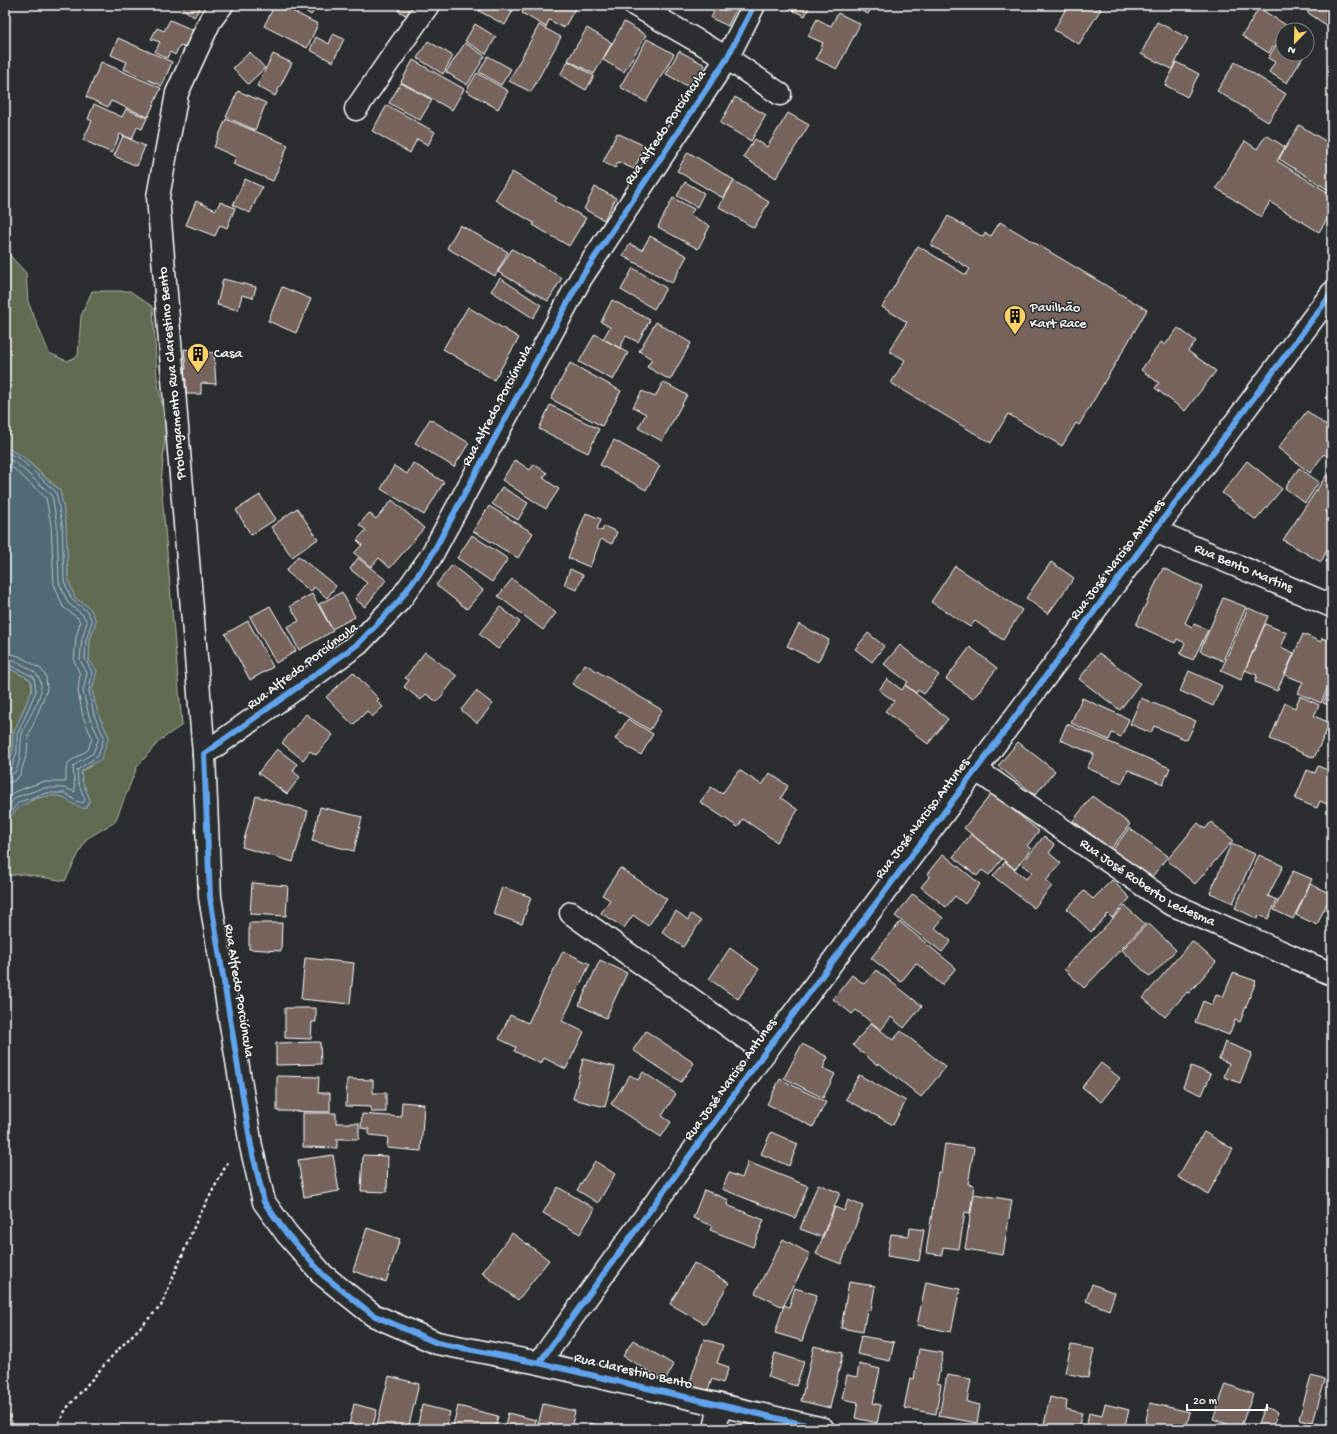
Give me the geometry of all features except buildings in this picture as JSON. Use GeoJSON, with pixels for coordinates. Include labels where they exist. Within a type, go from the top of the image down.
{"type":"FeatureCollection","features":[{"type":"Feature","properties":{"kind":"street","name":"Prolongamento Rua Clarestino Bento"},"geometry":{"type":"LineString","coordinates":[[204,754],[158,197],[177,93],[210,21],[222,5]]}},
{"type":"Feature","properties":{"kind":"street"},"geometry":{"type":"LineString","coordinates":[[356,109],[428,5]]}},
{"type":"Feature","properties":{"kind":"street"},"geometry":{"type":"LineString","coordinates":[[635,5],[727,58],[780,94]]}},
{"type":"Feature","properties":{"kind":"street","name":"Rua Alfredo Porciúncula"},"geometry":{"type":"LineString","coordinates":[[436,1343],[373,1315],[322,1275],[287,1234],[264,1202],[252,1146],[210,898],[204,754],[358,644],[399,601],[430,558],[581,278],[727,58],[754,5]]}},
{"type":"Feature","properties":{"kind":"street","name":"Rua José Narciso Antunes"},"geometry":{"type":"LineString","coordinates":[[539,1363],[765,1052],[1332,293]]}},
{"type":"Feature","properties":{"kind":"street","name":"Rua Bento Martins"},"geometry":{"type":"LineString","coordinates":[[1155,531],[1332,606]]}},
{"type":"Feature","properties":{"kind":"street","name":"Rua José Roberto Ledesma"},"geometry":{"type":"LineString","coordinates":[[975,769],[1169,903],[1332,974]]}},
{"type":"Feature","properties":{"kind":"street"},"geometry":{"type":"LineString","coordinates":[[571,913],[765,1052]]}},
{"type":"Feature","properties":{"kind":"street","name":"Rua Clarestino Bento"},"geometry":{"type":"LineString","coordinates":[[436,1343],[539,1363],[823,1429]]}},
{"type":"Feature","properties":{"kind":"street"},"geometry":{"type":"LineString","coordinates":[[715,1429],[720,1405]]}},
{"type":"Feature","properties":{"kind":"path"},"geometry":{"type":"LineString","coordinates":[[56,1429],[66,1409],[114,1355],[161,1306],[198,1220],[229,1160],[252,1146]]}},
{"type":"Feature","properties":{"kind":"green space"},"geometry":{"type":"Polygon","coordinates":[[[5,250],[26,273],[28,302],[49,353],[67,361],[78,356],[81,316],[92,291],[130,291],[153,307],[157,378],[166,427],[161,483],[182,725],[159,741],[137,767],[115,822],[86,839],[65,881],[23,874],[5,876],[5,827],[9,819],[21,807],[37,798],[46,796],[63,797],[74,804],[90,800],[82,781],[81,771],[91,766],[109,737],[98,714],[92,690],[97,671],[89,660],[90,640],[96,621],[90,608],[75,598],[68,579],[66,523],[60,490],[22,456],[5,447],[5,250]]]}},
{"type":"Feature","properties":{"kind":"green space"},"geometry":{"type":"Polygon","coordinates":[[[5,666],[31,680],[32,690],[13,734],[13,751],[5,774],[5,666]]]}},
{"type":"Feature","properties":{"kind":"green space"},"geometry":{"type":"Polygon","coordinates":[[[5,1404],[15,1429],[5,1429],[5,1404]]]}},
{"type":"Feature","properties":{"kind":"water"},"geometry":{"type":"Polygon","coordinates":[[[5,447],[22,456],[60,490],[66,523],[68,579],[75,598],[90,608],[96,621],[90,640],[89,660],[97,671],[92,690],[98,714],[109,737],[101,759],[81,771],[82,781],[90,800],[85,809],[73,804],[63,797],[46,796],[37,798],[28,802],[14,813],[5,827],[5,774],[13,751],[13,734],[32,690],[31,680],[5,666],[5,447]]]}},
{"type":"Feature","properties":{"kind":"cycle path"},"geometry":{"type":"LineString","coordinates":[[754,5],[727,58],[581,278],[430,558],[399,601],[358,644],[204,754],[210,897],[251,1146],[264,1202],[287,1234],[323,1275],[373,1315],[437,1343],[539,1363],[823,1429]]}},
{"type":"Feature","properties":{"kind":"cycle path"},"geometry":{"type":"LineString","coordinates":[[539,1363],[765,1052],[1332,293]]}},
{"type":"Feature","properties":{"kind":"place","name":"Pavilhão Kart Race"},"geometry":{"type":"Point","coordinates":[1015,336]}},
{"type":"Feature","properties":{"kind":"place","name":"Casa"},"geometry":{"type":"Point","coordinates":[198,374]}}]}
